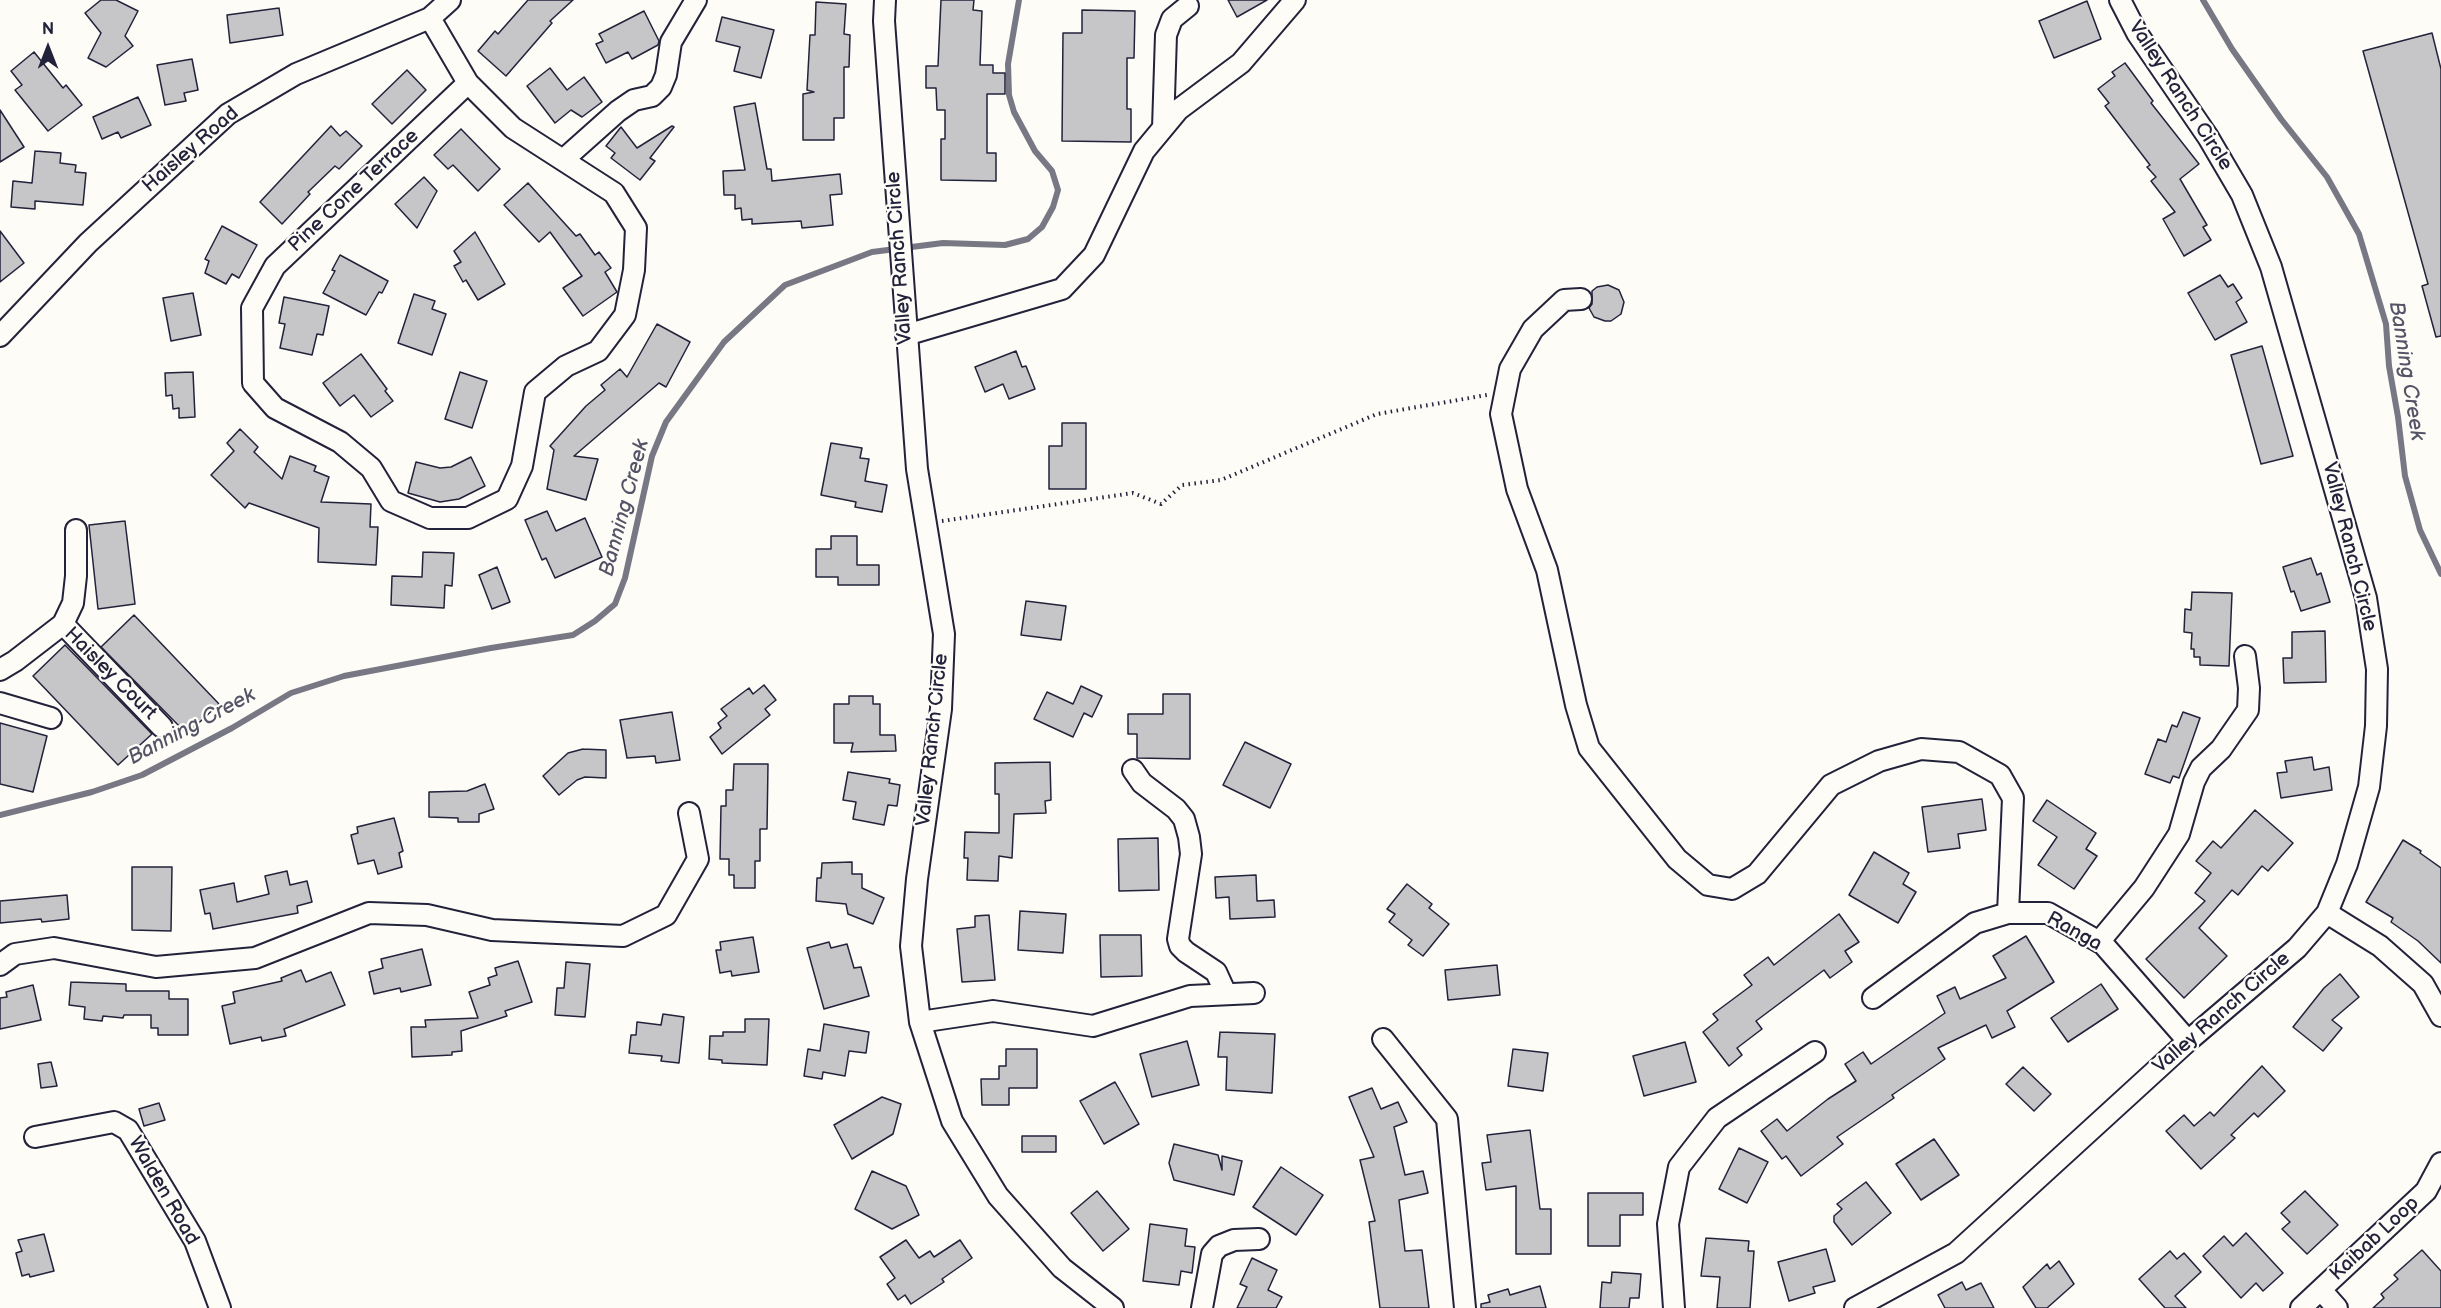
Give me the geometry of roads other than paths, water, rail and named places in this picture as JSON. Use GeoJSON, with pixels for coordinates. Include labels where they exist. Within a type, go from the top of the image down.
{"type":"FeatureCollection","features":[{"type":"Feature","properties":{"kind":"street","name":"Haisley Road"},"geometry":{"type":"LineString","coordinates":[[0,336],[88,243],[228,114],[296,74],[430,18],[450,0]]}},
{"type":"Feature","properties":{"kind":"street"},"geometry":{"type":"LineString","coordinates":[[430,18],[468,83],[513,128],[563,160],[618,111],[634,100],[652,96],[661,87],[666,75],[671,42],[696,0]]}},
{"type":"Feature","properties":{"kind":"street","name":"Valley Ranch Circle"},"geometry":{"type":"LineString","coordinates":[[885,0],[884,33],[917,469],[944,634],[941,710],[910,946],[920,1022],[952,1121],[998,1196],[1062,1268],[1113,1308]]}},
{"type":"Feature","properties":{"kind":"street"},"geometry":{"type":"LineString","coordinates":[[906,334],[1062,289],[1094,255],[1144,150],[1178,110],[1241,63],[1295,0]]}},
{"type":"Feature","properties":{"kind":"street","name":"Valley Ranch Circle"},"geometry":{"type":"LineString","coordinates":[[1855,1308],[1956,1253],[2188,1041],[2297,948],[2327,913],[2347,864],[2369,787],[2376,726],[2377,669],[2366,598],[2271,267],[2242,195],[2208,137],[2137,33],[2120,0]]}},
{"type":"Feature","properties":{"kind":"street"},"geometry":{"type":"LineString","coordinates":[[1163,128],[1166,35],[1172,20],[1188,6]]}},
{"type":"Feature","properties":{"kind":"street","name":"Pine Cone Terrace"},"geometry":{"type":"LineString","coordinates":[[468,83],[275,266],[252,308],[253,383],[275,408],[340,442],[371,468],[391,501],[430,518],[468,518],[507,499],[522,466],[535,392],[566,366],[598,351],[625,315],[634,270],[636,228],[614,193],[563,160]]}},
{"type":"Feature","properties":{"kind":"street"},"geometry":{"type":"LineString","coordinates":[[1581,299],[1564,300],[1533,329],[1510,369],[1501,414],[1517,489],[1546,570],[1576,705],[1589,748],[1677,859],[1708,885],[1732,889],[1757,874],[1831,785],[1880,761],[1921,749],[1959,752],[2000,775],[2013,798],[2008,913]]}},
{"type":"Feature","properties":{"kind":"street"},"geometry":{"type":"LineString","coordinates":[[63,624],[73,603],[76,576],[76,530]]}},
{"type":"Feature","properties":{"kind":"street","name":"Haisley Court"},"geometry":{"type":"LineString","coordinates":[[0,670],[15,662],[63,624],[162,727]]}},
{"type":"Feature","properties":{"kind":"street"},"geometry":{"type":"LineString","coordinates":[[2100,942],[2144,888],[2179,834],[2194,782],[2201,768],[2221,749],[2248,710],[2249,688],[2245,656]]}},
{"type":"Feature","properties":{"kind":"street"},"geometry":{"type":"LineString","coordinates":[[0,702],[51,718]]}},
{"type":"Feature","properties":{"kind":"street"},"geometry":{"type":"LineString","coordinates":[[1133,770],[1142,783],[1176,809],[1184,819],[1191,854],[1178,939],[1180,946],[1186,952],[1216,972],[1226,994]]}},
{"type":"Feature","properties":{"kind":"street"},"geometry":{"type":"LineString","coordinates":[[0,965],[15,954],[54,948],[156,967],[255,958],[369,913],[427,915],[492,930],[622,936],[666,915],[698,859],[689,813]]}},
{"type":"Feature","properties":{"kind":"street","name":"Ranga"},"geometry":{"type":"LineString","coordinates":[[1873,998],[1975,923],[2008,913],[2048,913],[2100,942],[2188,1041]]}},
{"type":"Feature","properties":{"kind":"street"},"geometry":{"type":"LineString","coordinates":[[2327,913],[2380,946],[2423,984],[2441,1016]]}},
{"type":"Feature","properties":{"kind":"street"},"geometry":{"type":"LineString","coordinates":[[920,1022],[993,1011],[1094,1026],[1190,996],[1254,993]]}},
{"type":"Feature","properties":{"kind":"street"},"geometry":{"type":"LineString","coordinates":[[1383,1039],[1447,1119],[1465,1308]]}},
{"type":"Feature","properties":{"kind":"street"},"geometry":{"type":"LineString","coordinates":[[1674,1308],[1668,1224],[1679,1167],[1717,1118],[1815,1052]]}},
{"type":"Feature","properties":{"kind":"street","name":"Walden Road"},"geometry":{"type":"LineString","coordinates":[[35,1137],[114,1122],[128,1130],[195,1241],[220,1308]]}},
{"type":"Feature","properties":{"kind":"street","name":"Kaibab Loop"},"geometry":{"type":"LineString","coordinates":[[2301,1308],[2426,1191],[2441,1163]]}},
{"type":"Feature","properties":{"kind":"street"},"geometry":{"type":"LineString","coordinates":[[1202,1308],[1212,1254],[1219,1246],[1234,1240],[1258,1239]]}},
{"type":"Feature","properties":{"kind":"street"},"geometry":{"type":"LineString","coordinates":[[2321,1290],[2337,1308]]}},
{"type":"Feature","properties":{"kind":"waterway","name":"Banning Creek"},"geometry":{"type":"LineString","coordinates":[[0,815],[92,792],[142,775],[232,728],[291,693],[344,676],[573,635],[595,621],[615,604],[625,578],[652,456],[666,422],[724,342],[785,285],[872,252],[943,243],[1005,245],[1028,239],[1042,227],[1053,207],[1058,190],[1052,171],[1035,151],[1014,112],[1009,95],[1008,64],[1019,0]]}},
{"type":"Feature","properties":{"kind":"waterway","name":"Banning Creek"},"geometry":{"type":"LineString","coordinates":[[2203,0],[2232,49],[2281,119],[2327,177],[2359,234],[2386,324],[2389,366],[2405,476],[2420,530],[2441,574]]}}]}
